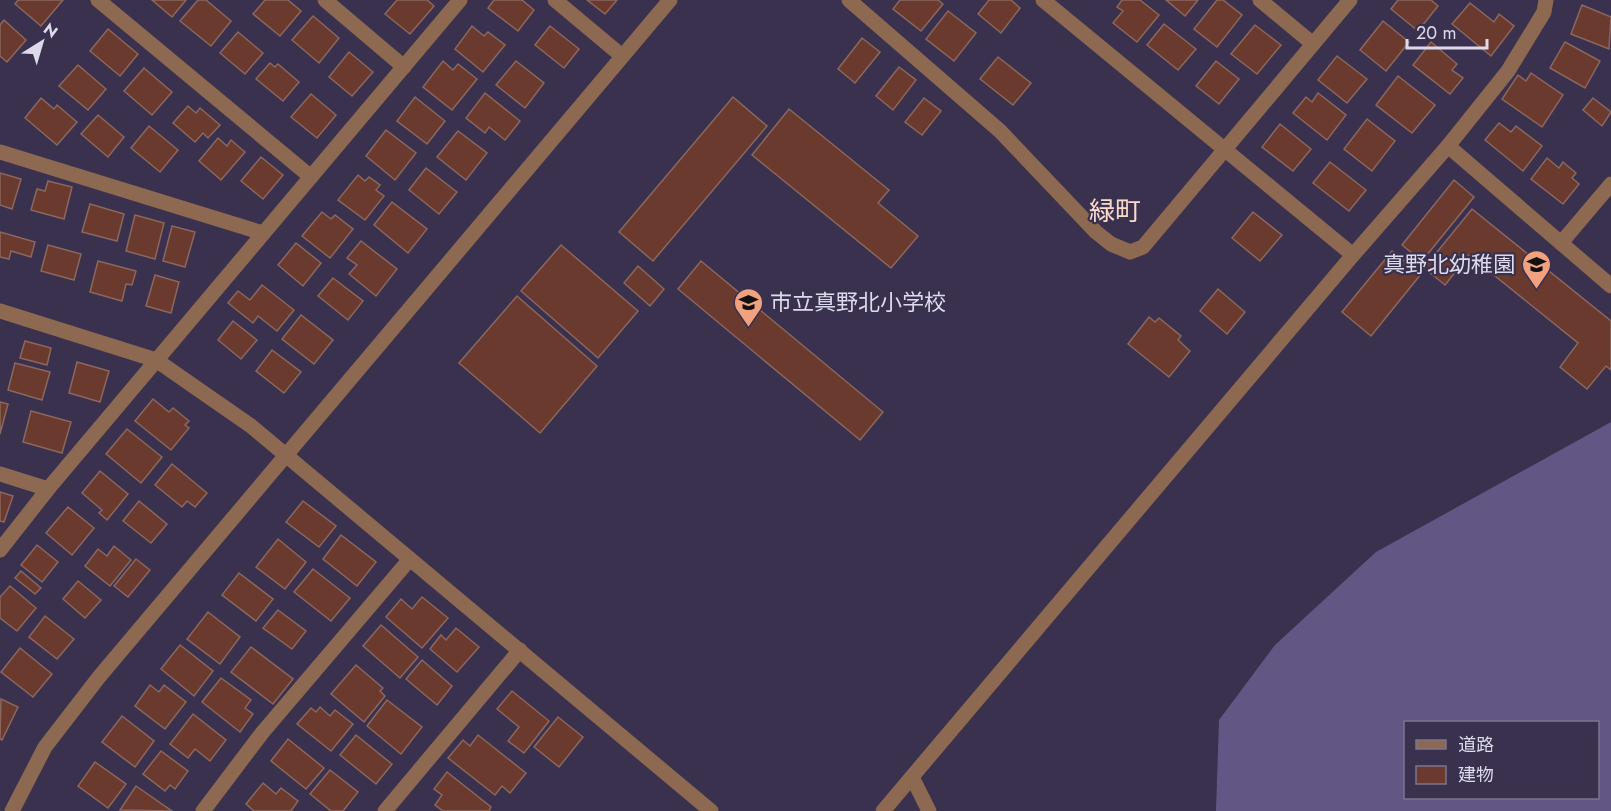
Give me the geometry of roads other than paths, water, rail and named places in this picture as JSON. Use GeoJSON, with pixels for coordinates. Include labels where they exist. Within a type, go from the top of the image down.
{"type":"FeatureCollection","features":[{"type":"Feature","properties":{"kind":"street"},"geometry":{"type":"LineString","coordinates":[[98,0],[311,177]]}},
{"type":"Feature","properties":{"kind":"street"},"geometry":{"type":"LineString","coordinates":[[325,0],[404,67]]}},
{"type":"Feature","properties":{"kind":"street"},"geometry":{"type":"LineString","coordinates":[[0,550],[48,489],[460,0]]}},
{"type":"Feature","properties":{"kind":"street"},"geometry":{"type":"LineString","coordinates":[[555,0],[622,56]]}},
{"type":"Feature","properties":{"kind":"street"},"geometry":{"type":"LineString","coordinates":[[12,811],[45,747],[75,708],[670,0]]}},
{"type":"Feature","properties":{"kind":"street"},"geometry":{"type":"LineString","coordinates":[[849,0],[1000,131],[1096,232],[1111,244],[1130,252],[1143,247],[1350,0]]}},
{"type":"Feature","properties":{"kind":"street"},"geometry":{"type":"LineString","coordinates":[[1043,0],[1353,255]]}},
{"type":"Feature","properties":{"kind":"street"},"geometry":{"type":"LineString","coordinates":[[1260,0],[1313,44]]}},
{"type":"Feature","properties":{"kind":"street"},"geometry":{"type":"LineString","coordinates":[[883,811],[1353,255],[1448,146],[1508,72],[1544,12],[1546,0]]}},
{"type":"Feature","properties":{"kind":"street"},"geometry":{"type":"LineString","coordinates":[[1448,146],[1611,286]]}},
{"type":"Feature","properties":{"kind":"street"},"geometry":{"type":"LineString","coordinates":[[0,152],[263,233]]}},
{"type":"Feature","properties":{"kind":"street"},"geometry":{"type":"LineString","coordinates":[[1561,243],[1611,184]]}},
{"type":"Feature","properties":{"kind":"street"},"geometry":{"type":"LineString","coordinates":[[0,311],[156,360],[203,390],[286,455],[711,811]]}},
{"type":"Feature","properties":{"kind":"street"},"geometry":{"type":"LineString","coordinates":[[0,474],[48,489]]}},
{"type":"Feature","properties":{"kind":"street"},"geometry":{"type":"LineString","coordinates":[[203,811],[262,733],[410,559]]}},
{"type":"Feature","properties":{"kind":"street"},"geometry":{"type":"LineString","coordinates":[[385,811],[520,650]]}},
{"type":"Feature","properties":{"kind":"street"},"geometry":{"type":"LineString","coordinates":[[912,777],[929,811]]}},
{"type":"Feature","properties":{"kind":"place","name":"真野北幼稚園"},"geometry":{"type":"Point","coordinates":[1536,290]}},
{"type":"Feature","properties":{"kind":"place","name":"市立真野北小学校"},"geometry":{"type":"Point","coordinates":[749,328]}},
{"type":"Feature","properties":{"kind":"district","name":"緑町"},"geometry":{"type":"Point","coordinates":[1115,211]}}]}
